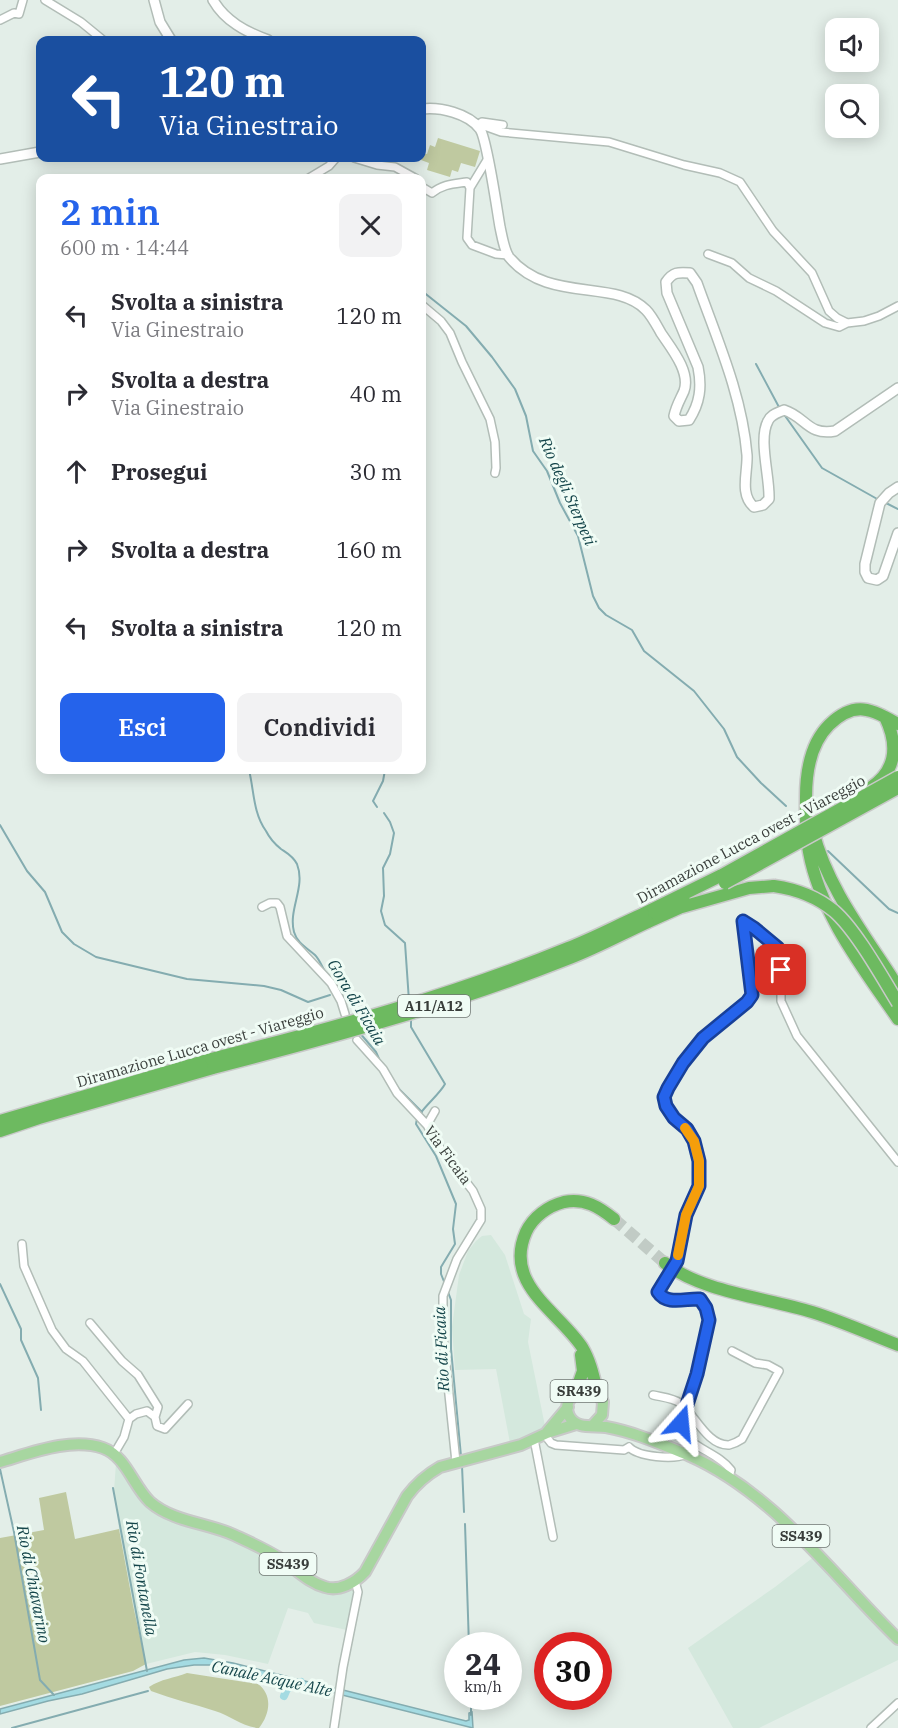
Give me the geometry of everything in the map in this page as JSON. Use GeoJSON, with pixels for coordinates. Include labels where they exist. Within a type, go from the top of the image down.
{"type":"FeatureCollection","features":[{"type":"Feature","properties":{"kind":"highway"},"geometry":{"type":"LineString","coordinates":[[898,724],[869,710],[853,711],[827,726],[812,754],[806,778],[805,816],[809,852],[818,886],[840,930],[898,1019]]}},
{"type":"Feature","properties":{"kind":"highway"},"geometry":{"type":"LineString","coordinates":[[836,811],[880,782],[893,765],[897,749],[896,736],[884,716]]}},
{"type":"Feature","properties":{"kind":"highway","name":"Diramazione Lucca ovest - Viareggio"},"geometry":{"type":"LineString","coordinates":[[646,918],[682,907],[723,879],[836,811],[898,777]]}},
{"type":"Feature","properties":{"kind":"highway","name":"Diramazione Lucca ovest - Viareggio"},"geometry":{"type":"LineString","coordinates":[[0,1121],[38,1113],[212,1064],[395,1019],[571,958],[898,788]]}},
{"type":"Feature","properties":{"kind":"highway"},"geometry":{"type":"LineString","coordinates":[[806,800],[818,852],[832,882],[898,987]]}},
{"type":"Feature","properties":{"kind":"highway"},"geometry":{"type":"LineString","coordinates":[[682,907],[749,888],[774,886],[793,889],[834,911],[853,934],[898,1003]]}},
{"type":"Feature","properties":{"kind":"highway","name":"Diramazione Lucca ovest - Viareggio"},"geometry":{"type":"LineString","coordinates":[[0,1131],[38,1113]]}},
{"type":"Feature","properties":{"kind":"highway"},"geometry":{"type":"LineString","coordinates":[[598,1395],[586,1355],[529,1286],[520,1262],[528,1227],[540,1214],[562,1203],[588,1202],[614,1219]]}},
{"type":"Feature","properties":{"kind":"highway"},"geometry":{"type":"LineString","coordinates":[[670,1266],[676,1272],[705,1284],[814,1312],[898,1345]]}},
{"type":"Feature","properties":{"kind":"highway"},"geometry":{"type":"LineString","coordinates":[[573,1338],[583,1371],[575,1394]]}},
{"type":"Feature","properties":{"kind":"main road","name":"SR439"},"geometry":{"type":"LineString","coordinates":[[604,1407],[601,1418],[592,1425],[584,1426],[576,1424],[569,1415],[568,1407],[569,1401],[575,1394],[587,1390],[598,1395],[604,1407],[628,1432]]}},
{"type":"Feature","properties":{"kind":"main road","name":"SR439"},"geometry":{"type":"LineString","coordinates":[[542,1435],[568,1407]]}},
{"type":"Feature","properties":{"kind":"main road"},"geometry":{"type":"LineString","coordinates":[[355,1581],[372,1560],[415,1485],[434,1470],[514,1447],[576,1424]]}},
{"type":"Feature","properties":{"kind":"main road","name":"SS439"},"geometry":{"type":"LineString","coordinates":[[592,1425],[628,1432],[686,1454],[729,1478],[803,1538],[898,1639]]}},
{"type":"Feature","properties":{"kind":"main road"},"geometry":{"type":"LineString","coordinates":[[0,1462],[59,1447],[82,1445],[102,1448],[114,1454]]}},
{"type":"Feature","properties":{"kind":"main road","name":"SS439"},"geometry":{"type":"LineString","coordinates":[[114,1454],[151,1502],[178,1517],[234,1535],[278,1557],[325,1587],[333,1589],[355,1581]]}},
{"type":"Feature","properties":{"kind":"street"},"geometry":{"type":"LineString","coordinates":[[0,20],[14,13],[19,14],[23,0]]}},
{"type":"Feature","properties":{"kind":"street"},"geometry":{"type":"LineString","coordinates":[[45,0],[81,22],[98,36]]}},
{"type":"Feature","properties":{"kind":"street"},"geometry":{"type":"LineString","coordinates":[[154,0],[160,22],[169,36]]}},
{"type":"Feature","properties":{"kind":"street"},"geometry":{"type":"LineString","coordinates":[[213,0],[234,23],[245,32],[256,36]]}},
{"type":"Feature","properties":{"kind":"street"},"geometry":{"type":"LineString","coordinates":[[426,110],[453,112],[501,132],[609,142],[684,165],[720,173],[741,182],[773,231],[812,273],[829,311],[847,323]]}},
{"type":"Feature","properties":{"kind":"street"},"geometry":{"type":"LineString","coordinates":[[473,122],[503,125]]}},
{"type":"Feature","properties":{"kind":"street"},"geometry":{"type":"LineString","coordinates":[[473,122],[481,131],[508,255],[526,272],[543,282],[625,297],[646,310],[683,371],[685,389],[674,416],[679,421],[689,420],[696,410],[700,396],[700,378],[698,367],[667,293],[666,282],[670,275],[679,272],[690,273],[697,283],[736,393],[747,455],[745,490],[748,501],[754,507],[763,505],[769,499],[764,437],[767,422],[772,415],[781,411],[789,412],[813,430],[824,433],[835,431],[898,388]]}},
{"type":"Feature","properties":{"kind":"street"},"geometry":{"type":"LineString","coordinates":[[0,159],[36,153]]}},
{"type":"Feature","properties":{"kind":"street"},"geometry":{"type":"LineString","coordinates":[[487,160],[470,188],[467,238],[472,245],[496,254],[508,255]]}},
{"type":"Feature","properties":{"kind":"street"},"geometry":{"type":"LineString","coordinates":[[316,174],[332,162]]}},
{"type":"Feature","properties":{"kind":"street"},"geometry":{"type":"LineString","coordinates":[[367,162],[395,167],[408,174]]}},
{"type":"Feature","properties":{"kind":"street"},"geometry":{"type":"LineString","coordinates":[[426,190],[432,193],[440,187],[467,183],[470,188]]}},
{"type":"Feature","properties":{"kind":"street"},"geometry":{"type":"LineString","coordinates":[[708,254],[732,263],[748,278],[776,291],[825,323],[838,327],[879,316],[898,306]]}},
{"type":"Feature","properties":{"kind":"street"},"geometry":{"type":"LineString","coordinates":[[426,308],[441,321],[450,333],[490,419],[495,442],[495,473]]}},
{"type":"Feature","properties":{"kind":"street"},"geometry":{"type":"LineString","coordinates":[[898,487],[882,501],[865,564],[864,572],[868,578],[877,580],[883,576],[898,533]]}},
{"type":"Feature","properties":{"kind":"street"},"geometry":{"type":"LineString","coordinates":[[262,907],[270,903],[277,903],[287,936],[331,983],[345,1014]]}},
{"type":"Feature","properties":{"kind":"street"},"geometry":{"type":"LineString","coordinates":[[729,1478],[731,1470],[723,1460],[689,1441],[682,1431],[681,1423],[697,1374],[709,1320],[706,1308],[700,1299],[672,1301],[662,1298],[658,1292],[670,1266],[686,1215],[699,1186],[699,1161],[694,1141],[687,1129],[674,1118],[666,1106],[664,1097],[683,1063],[703,1038],[747,1002],[752,995],[743,921],[778,948],[781,1001],[797,1036],[898,1162]]}},
{"type":"Feature","properties":{"kind":"street","name":"Via Ficaia"},"geometry":{"type":"LineString","coordinates":[[357,1040],[370,1052],[397,1094],[427,1125],[440,1148],[474,1191],[481,1209],[481,1220],[457,1259],[443,1296],[443,1337],[456,1462]]}},
{"type":"Feature","properties":{"kind":"street"},"geometry":{"type":"LineString","coordinates":[[427,1125],[435,1111]]}},
{"type":"Feature","properties":{"kind":"street"},"geometry":{"type":"LineString","coordinates":[[22,1244],[24,1266],[52,1330],[66,1349],[83,1361],[129,1419]]}},
{"type":"Feature","properties":{"kind":"street"},"geometry":{"type":"LineString","coordinates":[[90,1323],[122,1361],[138,1375],[158,1407],[155,1417]]}},
{"type":"Feature","properties":{"kind":"street"},"geometry":{"type":"LineString","coordinates":[[653,1395],[679,1402],[712,1438],[729,1444],[742,1439],[779,1371],[768,1365],[755,1363],[732,1351]]}},
{"type":"Feature","properties":{"kind":"street"},"geometry":{"type":"LineString","coordinates":[[114,1454],[124,1437],[129,1419],[136,1414],[147,1411],[155,1417],[158,1426],[165,1429],[188,1404]]}},
{"type":"Feature","properties":{"kind":"street"},"geometry":{"type":"LineString","coordinates":[[628,1432],[630,1447],[633,1451],[647,1455],[679,1457],[686,1454]]}},
{"type":"Feature","properties":{"kind":"street"},"geometry":{"type":"LineString","coordinates":[[542,1435],[551,1443],[561,1446],[624,1450],[630,1447]]}},
{"type":"Feature","properties":{"kind":"street"},"geometry":{"type":"LineString","coordinates":[[542,1435],[553,1537]]}},
{"type":"Feature","properties":{"kind":"street"},"geometry":{"type":"LineString","coordinates":[[334,1728],[358,1592],[355,1581]]}},
{"type":"Feature","properties":{"kind":"street"},"geometry":{"type":"LineString","coordinates":[[871,1728],[898,1703]]}},
{"type":"Feature","properties":{"kind":"shaded area"},"geometry":{"type":"Polygon","coordinates":[[[491,1235],[505,1255],[524,1314],[531,1319],[528,1342],[545,1426],[537,1433],[510,1443],[496,1369],[455,1370],[452,1327],[459,1275],[468,1251],[476,1241],[482,1236],[491,1235]]]}},
{"type":"Feature","properties":{"kind":"shaded area"},"geometry":{"type":"Polygon","coordinates":[[[116,1463],[151,1507],[234,1537],[324,1591],[354,1589],[347,1630],[314,1623],[308,1613],[288,1608],[268,1664],[225,1655],[195,1652],[146,1664],[119,1529],[114,1491],[116,1463]]]}},
{"type":"Feature","properties":{"kind":"shaded area"},"geometry":{"type":"Polygon","coordinates":[[[815,1556],[898,1643],[898,1660],[759,1728],[733,1728],[688,1648],[815,1556]]]}},
{"type":"Feature","properties":{"kind":"green space"},"geometry":{"type":"Polygon","coordinates":[[[438,138],[480,151],[475,167],[461,163],[458,172],[452,170],[450,177],[427,170],[429,163],[426,162],[426,154],[430,145],[435,147],[438,138]]]}},
{"type":"Feature","properties":{"kind":"green space"},"geometry":{"type":"Polygon","coordinates":[[[66,1492],[75,1539],[119,1529],[146,1664],[133,1671],[0,1706],[0,1538],[44,1530],[39,1498],[66,1492]]]}},
{"type":"Feature","properties":{"kind":"green space"},"geometry":{"type":"Polygon","coordinates":[[[187,1673],[258,1684],[263,1688],[268,1699],[263,1723],[259,1728],[247,1725],[220,1713],[151,1691],[149,1687],[187,1673]]]}},
{"type":"Feature","properties":{"kind":"water","name":"Canale Acque Alte"},"geometry":{"type":"Polygon","coordinates":[[[204,1658],[337,1689],[336,1693],[212,1665],[194,1665],[167,1669],[82,1694],[0,1714],[0,1709],[184,1660],[204,1658]]]}},
{"type":"Feature","properties":{"kind":"water"},"geometry":{"type":"Polygon","coordinates":[[[343,1690],[466,1721],[469,1720],[469,1713],[472,1712],[473,1728],[342,1695],[343,1690]]]}},
{"type":"Feature","properties":{"kind":"waterway","name":"Rio degli Sterpeti"},"geometry":{"type":"LineString","coordinates":[[426,294],[466,326],[515,389],[526,416],[533,451],[547,471],[560,503],[578,536],[593,596],[599,608],[606,615],[632,630],[644,651],[694,691],[724,729],[737,757],[786,806]]}},
{"type":"Feature","properties":{"kind":"waterway"},"geometry":{"type":"LineString","coordinates":[[756,364],[780,409]]}},
{"type":"Feature","properties":{"kind":"waterway"},"geometry":{"type":"LineString","coordinates":[[783,413],[822,468],[879,500]]}},
{"type":"Feature","properties":{"kind":"waterway"},"geometry":{"type":"LineString","coordinates":[[884,502],[898,509]]}},
{"type":"Feature","properties":{"kind":"waterway","name":"Gora di Ficaia"},"geometry":{"type":"LineString","coordinates":[[250,774],[256,809],[262,824],[275,843],[297,864],[299,881],[293,915],[295,936],[317,957],[327,975]]}},
{"type":"Feature","properties":{"kind":"waterway"},"geometry":{"type":"LineString","coordinates":[[377,807],[373,801],[384,774]]}},
{"type":"Feature","properties":{"kind":"waterway"},"geometry":{"type":"LineString","coordinates":[[384,813],[394,833],[390,854],[383,868],[384,896],[381,911],[385,925],[405,943],[409,1001]]}},
{"type":"Feature","properties":{"kind":"waterway"},"geometry":{"type":"LineString","coordinates":[[0,825],[27,871],[45,892],[62,932],[74,944],[96,957],[187,979],[264,986],[281,990],[308,1002],[330,995]]}},
{"type":"Feature","properties":{"kind":"waterway","name":"Rio degli Sterpeti"},"geometry":{"type":"LineString","coordinates":[[828,851],[889,909],[898,913]]}},
{"type":"Feature","properties":{"kind":"waterway","name":"Rio di Ficaia"},"geometry":{"type":"LineString","coordinates":[[411,1019],[411,1027],[445,1084],[420,1114],[416,1124],[436,1156],[456,1204],[453,1229],[455,1244],[441,1267],[445,1284]]}},
{"type":"Feature","properties":{"kind":"waterway","name":"Gora di Ficaia"},"geometry":{"type":"LineString","coordinates":[[359,1032],[376,1052],[380,1061]]}},
{"type":"Feature","properties":{"kind":"waterway","name":"Gora di Ficaia"},"geometry":{"type":"LineString","coordinates":[[396,1086],[422,1112]]}},
{"type":"Feature","properties":{"kind":"waterway","name":"Rio di Fontanella"},"geometry":{"type":"LineString","coordinates":[[0,1284],[21,1329],[21,1340],[38,1378],[41,1410]]}},
{"type":"Feature","properties":{"kind":"waterway","name":"Rio di Ficaia"},"geometry":{"type":"LineString","coordinates":[[448,1292],[451,1300],[451,1349],[461,1456]]}},
{"type":"Feature","properties":{"kind":"waterway","name":"Rio di Ficaia"},"geometry":{"type":"LineString","coordinates":[[462,1466],[464,1512]]}},
{"type":"Feature","properties":{"kind":"waterway","name":"Rio di Chiavarino"},"geometry":{"type":"LineString","coordinates":[[0,1469],[14,1532],[40,1680],[54,1695]]}},
{"type":"Feature","properties":{"kind":"waterway","name":"Rio di Fontanella"},"geometry":{"type":"LineString","coordinates":[[113,1488],[147,1671]]}},
{"type":"Feature","properties":{"kind":"waterway","name":"Rio di Ficaia"},"geometry":{"type":"LineString","coordinates":[[465,1524],[469,1632]]}},
{"type":"Feature","properties":{"kind":"waterway","name":"Canale Acque Alte"},"geometry":{"type":"LineString","coordinates":[[284,1696],[287,1689],[301,1682]]}},
{"type":"Feature","properties":{"kind":"waterway"},"geometry":{"type":"LineString","coordinates":[[12,1728],[148,1691]]}},
{"type":"Feature","properties":{"kind":"waterway","name":"Rio di Ficaia"},"geometry":{"type":"LineString","coordinates":[[471,1710],[471,1715]]}},
{"type":"Feature","properties":{"kind":"tunnel"},"geometry":{"type":"LineString","coordinates":[[614,1219],[665,1263]]}},
{"type":"Feature","properties":{"kind":"slow traffic"},"geometry":{"type":"LineString","coordinates":[[678,1255],[686,1215],[699,1186],[699,1161],[694,1141],[685,1128]]}},
{"type":"Feature","properties":{"kind":"route"},"geometry":{"type":"LineString","coordinates":[[681,1423],[697,1374],[709,1320],[706,1308],[700,1299],[672,1301],[662,1298],[658,1292],[677,1261],[686,1215],[699,1186],[699,1161],[694,1141],[687,1129],[674,1118],[666,1106],[664,1097],[683,1063],[703,1038],[747,1002],[752,995],[743,921],[778,948],[781,970]]}}]}
